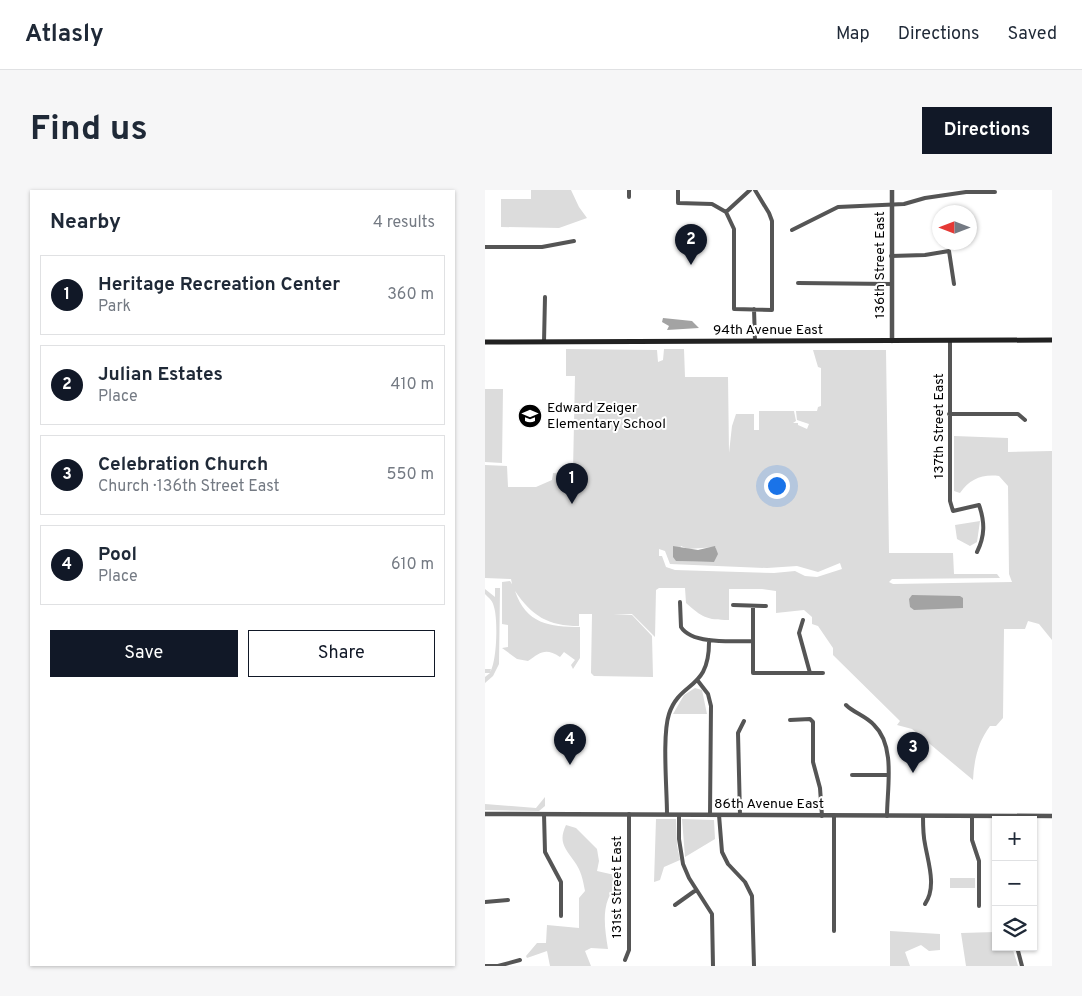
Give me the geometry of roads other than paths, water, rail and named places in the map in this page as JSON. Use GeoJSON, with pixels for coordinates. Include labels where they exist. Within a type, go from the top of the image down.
{"type":"FeatureCollection","features":[{"type":"Feature","properties":{"kind":"main road","name":"94th Avenue East"},"geometry":{"type":"LineString","coordinates":[[485,342],[1052,340]]}},
{"type":"Feature","properties":{"kind":"street"},"geometry":{"type":"LineString","coordinates":[[629,190],[629,197]]}},
{"type":"Feature","properties":{"kind":"street"},"geometry":{"type":"LineString","coordinates":[[678,190],[678,203],[711,204],[726,212],[734,229],[734,309],[772,310],[772,221],[755,190]]}},
{"type":"Feature","properties":{"kind":"street"},"geometry":{"type":"LineString","coordinates":[[726,212],[751,190]]}},
{"type":"Feature","properties":{"kind":"street","name":"136th Street East"},"geometry":{"type":"LineString","coordinates":[[892,190],[892,340]]}},
{"type":"Feature","properties":{"kind":"street"},"geometry":{"type":"LineString","coordinates":[[792,230],[838,207],[904,204],[925,198],[966,192],[995,192]]}},
{"type":"Feature","properties":{"kind":"street"},"geometry":{"type":"LineString","coordinates":[[485,247],[542,247],[575,242]]}},
{"type":"Feature","properties":{"kind":"street"},"geometry":{"type":"LineString","coordinates":[[891,256],[925,255],[949,251],[954,284]]}},
{"type":"Feature","properties":{"kind":"street"},"geometry":{"type":"LineString","coordinates":[[798,283],[891,284]]}},
{"type":"Feature","properties":{"kind":"street"},"geometry":{"type":"LineString","coordinates":[[544,342],[545,297]]}},
{"type":"Feature","properties":{"kind":"street"},"geometry":{"type":"LineString","coordinates":[[755,309],[755,341]]}},
{"type":"Feature","properties":{"kind":"street","name":"137th Street East"},"geometry":{"type":"LineString","coordinates":[[949,340],[950,501],[953,511],[979,505],[984,526],[977,552]]}},
{"type":"Feature","properties":{"kind":"street"},"geometry":{"type":"LineString","coordinates":[[949,414],[1018,414],[1025,420]]}},
{"type":"Feature","properties":{"kind":"street"},"geometry":{"type":"LineString","coordinates":[[680,602],[681,624],[683,631],[688,634],[709,640],[753,641]]}},
{"type":"Feature","properties":{"kind":"street"},"geometry":{"type":"LineString","coordinates":[[733,606],[765,606]]}},
{"type":"Feature","properties":{"kind":"street"},"geometry":{"type":"LineString","coordinates":[[753,606],[753,673],[823,673]]}},
{"type":"Feature","properties":{"kind":"street"},"geometry":{"type":"LineString","coordinates":[[803,620],[799,633],[810,673]]}},
{"type":"Feature","properties":{"kind":"street"},"geometry":{"type":"LineString","coordinates":[[667,814],[667,728],[669,714],[680,696],[698,680],[708,660],[709,640]]}},
{"type":"Feature","properties":{"kind":"street"},"geometry":{"type":"LineString","coordinates":[[698,680],[708,694],[711,706],[710,815]]}},
{"type":"Feature","properties":{"kind":"street"},"geometry":{"type":"LineString","coordinates":[[846,705],[853,712],[868,719],[881,733],[887,749],[887,816]]}},
{"type":"Feature","properties":{"kind":"street"},"geometry":{"type":"LineString","coordinates":[[790,720],[810,719],[813,722],[814,767],[821,788],[822,816]]}},
{"type":"Feature","properties":{"kind":"street"},"geometry":{"type":"LineString","coordinates":[[739,815],[738,733],[744,721]]}},
{"type":"Feature","properties":{"kind":"street"},"geometry":{"type":"LineString","coordinates":[[852,775],[887,775]]}},
{"type":"Feature","properties":{"kind":"street","name":"86th Avenue East"},"geometry":{"type":"LineString","coordinates":[[485,814],[1052,816]]}},
{"type":"Feature","properties":{"kind":"street"},"geometry":{"type":"LineString","coordinates":[[544,814],[544,848],[559,878],[561,916]]}},
{"type":"Feature","properties":{"kind":"street","name":"131st Street East"},"geometry":{"type":"LineString","coordinates":[[625,960],[629,950],[629,814]]}},
{"type":"Feature","properties":{"kind":"street"},"geometry":{"type":"LineString","coordinates":[[679,815],[681,858],[696,890],[704,898],[712,914],[713,966]]}},
{"type":"Feature","properties":{"kind":"street"},"geometry":{"type":"LineString","coordinates":[[719,815],[722,852],[727,864],[745,882],[752,896],[754,966]]}},
{"type":"Feature","properties":{"kind":"street"},"geometry":{"type":"LineString","coordinates":[[834,816],[834,931]]}},
{"type":"Feature","properties":{"kind":"street"},"geometry":{"type":"LineString","coordinates":[[923,816],[924,840],[930,871],[929,896],[925,904]]}},
{"type":"Feature","properties":{"kind":"street"},"geometry":{"type":"LineString","coordinates":[[972,816],[972,840],[979,861],[979,906]]}},
{"type":"Feature","properties":{"kind":"street"},"geometry":{"type":"LineString","coordinates":[[675,905],[696,890]]}},
{"type":"Feature","properties":{"kind":"street"},"geometry":{"type":"LineString","coordinates":[[485,902],[508,900]]}},
{"type":"Feature","properties":{"kind":"street"},"geometry":{"type":"LineString","coordinates":[[1018,951],[1022,966]]}},
{"type":"Feature","properties":{"kind":"street"},"geometry":{"type":"LineString","coordinates":[[485,966],[499,966],[520,960]]}},
{"type":"Feature","properties":{"kind":"place","name":"Julian Estates"},"geometry":{"type":"Point","coordinates":[691,265]}},
{"type":"Feature","properties":{"kind":"place","name":"Edward Zeiger Elementary School"},"geometry":{"type":"Point","coordinates":[530,416]}},
{"type":"Feature","properties":{"kind":"place","name":"Heritage Recreation Center"},"geometry":{"type":"Point","coordinates":[572,504]}},
{"type":"Feature","properties":{"kind":"place","name":"Pool"},"geometry":{"type":"Point","coordinates":[570,765]}},
{"type":"Feature","properties":{"kind":"place","name":"Celebration Church"},"geometry":{"type":"Point","coordinates":[913,773]}}]}
